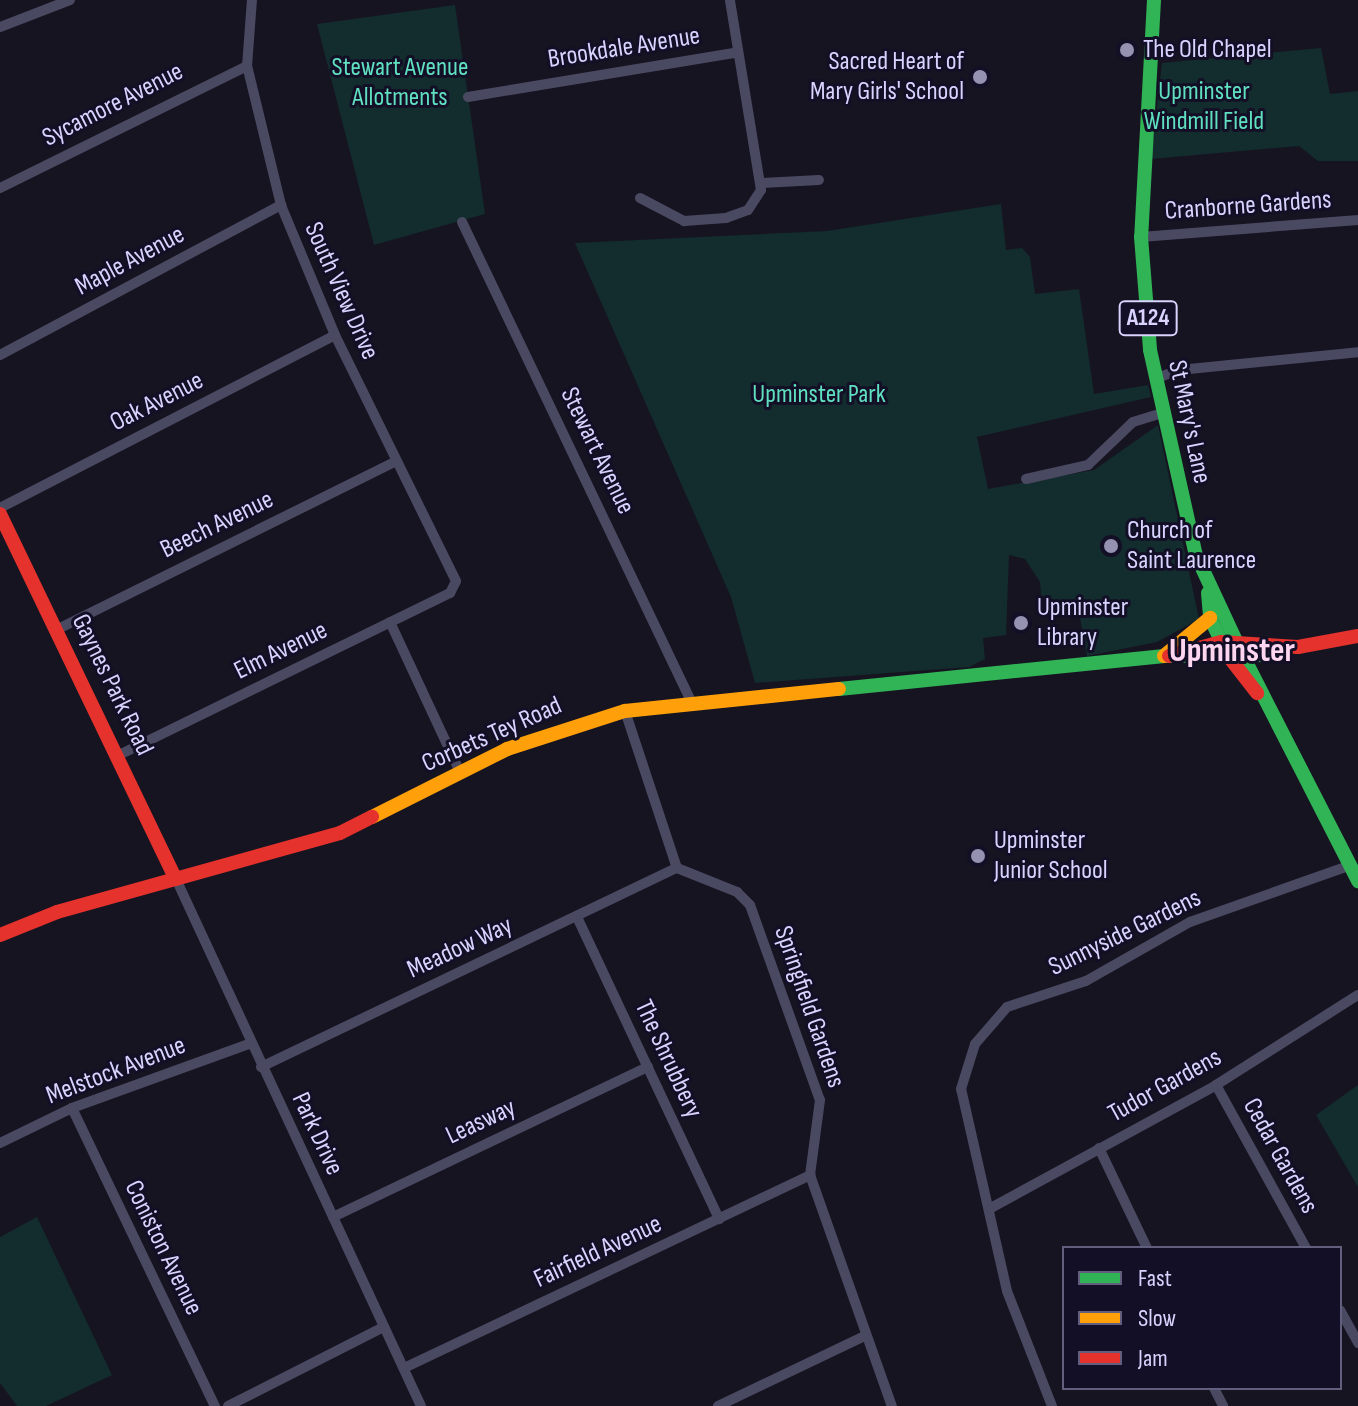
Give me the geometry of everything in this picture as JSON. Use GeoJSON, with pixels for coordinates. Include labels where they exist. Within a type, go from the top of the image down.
{"type":"FeatureCollection","features":[{"type":"Feature","properties":{"kind":"main road","name":"St Mary's Lane"},"geometry":{"type":"LineString","coordinates":[[1154,0],[1141,237],[1160,414],[1208,593],[1228,642],[1358,881]]}},
{"type":"Feature","properties":{"kind":"main road","name":"Gaynes Park Road"},"geometry":{"type":"LineString","coordinates":[[0,511],[176,879]]}},
{"type":"Feature","properties":{"kind":"main road"},"geometry":{"type":"LineString","coordinates":[[1167,656],[1210,618],[1208,593]]}},
{"type":"Feature","properties":{"kind":"main road","name":"St Mary's Lane"},"geometry":{"type":"LineString","coordinates":[[1210,618],[1228,642]]}},
{"type":"Feature","properties":{"kind":"main road","name":"Corbets Tey Road"},"geometry":{"type":"LineString","coordinates":[[1167,656],[1236,657],[1358,636]]}},
{"type":"Feature","properties":{"kind":"main road","name":"Corbets Tey Road"},"geometry":{"type":"LineString","coordinates":[[0,935],[176,879],[340,833],[521,743],[625,711],[691,701],[1024,676],[1167,656],[1228,642]]}},
{"type":"Feature","properties":{"kind":"main road"},"geometry":{"type":"LineString","coordinates":[[1228,642],[1294,647]]}},
{"type":"Feature","properties":{"kind":"main road"},"geometry":{"type":"LineString","coordinates":[[1258,696],[1267,664],[1294,647]]}},
{"type":"Feature","properties":{"kind":"street"},"geometry":{"type":"LineString","coordinates":[[0,27],[70,0]]}},
{"type":"Feature","properties":{"kind":"street","name":"South View Drive"},"geometry":{"type":"LineString","coordinates":[[252,0],[247,66],[281,205],[335,335],[456,581]]}},
{"type":"Feature","properties":{"kind":"street","name":"Brookdale Avenue"},"geometry":{"type":"LineString","coordinates":[[468,97],[735,53],[730,0]]}},
{"type":"Feature","properties":{"kind":"street"},"geometry":{"type":"LineString","coordinates":[[640,198],[684,221],[726,218],[748,210],[762,183],[735,53]]}},
{"type":"Feature","properties":{"kind":"street","name":"Sycamore Avenue"},"geometry":{"type":"LineString","coordinates":[[0,188],[247,66]]}},
{"type":"Feature","properties":{"kind":"street"},"geometry":{"type":"LineString","coordinates":[[762,183],[819,180]]}},
{"type":"Feature","properties":{"kind":"street","name":"Maple Avenue"},"geometry":{"type":"LineString","coordinates":[[0,355],[281,205]]}},
{"type":"Feature","properties":{"kind":"street","name":"Cranborne Gardens"},"geometry":{"type":"LineString","coordinates":[[1141,237],[1358,220]]}},
{"type":"Feature","properties":{"kind":"street","name":"Stewart Avenue"},"geometry":{"type":"LineString","coordinates":[[462,222],[691,701]]}},
{"type":"Feature","properties":{"kind":"street","name":"Oak Avenue"},"geometry":{"type":"LineString","coordinates":[[0,511],[335,335]]}},
{"type":"Feature","properties":{"kind":"street"},"geometry":{"type":"LineString","coordinates":[[1155,379],[1179,370],[1358,352]]}},
{"type":"Feature","properties":{"kind":"street"},"geometry":{"type":"LineString","coordinates":[[1026,479],[1088,465],[1133,422],[1160,414]]}},
{"type":"Feature","properties":{"kind":"street","name":"Beech Avenue"},"geometry":{"type":"LineString","coordinates":[[58,629],[396,461]]}},
{"type":"Feature","properties":{"kind":"street","name":"Elm Avenue"},"geometry":{"type":"LineString","coordinates":[[119,755],[450,593],[456,581]]}},
{"type":"Feature","properties":{"kind":"street"},"geometry":{"type":"LineString","coordinates":[[390,622],[460,772]]}},
{"type":"Feature","properties":{"kind":"street"},"geometry":{"type":"LineString","coordinates":[[625,711],[677,868]]}},
{"type":"Feature","properties":{"kind":"street","name":"Sunnyside Gardens"},"geometry":{"type":"LineString","coordinates":[[1052,1406],[1007,1291],[961,1089],[975,1044],[998,1012],[1086,981],[1190,922],[1348,866]]}},
{"type":"Feature","properties":{"kind":"street","name":"Meadow Way"},"geometry":{"type":"LineString","coordinates":[[261,1067],[677,868]]}},
{"type":"Feature","properties":{"kind":"street","name":"Springfield Gardens"},"geometry":{"type":"LineString","coordinates":[[677,868],[737,892],[750,905],[820,1100],[810,1175],[892,1406]]}},
{"type":"Feature","properties":{"kind":"street","name":"Park Drive"},"geometry":{"type":"LineString","coordinates":[[176,879],[249,1044],[421,1406]]}},
{"type":"Feature","properties":{"kind":"street","name":"The Shrubbery"},"geometry":{"type":"LineString","coordinates":[[577,917],[719,1219]]}},
{"type":"Feature","properties":{"kind":"street","name":"Tudor Gardens"},"geometry":{"type":"LineString","coordinates":[[989,1209],[1216,1085],[1358,995]]}},
{"type":"Feature","properties":{"kind":"street","name":"Melstock Avenue"},"geometry":{"type":"LineString","coordinates":[[0,1143],[72,1108],[249,1044]]}},
{"type":"Feature","properties":{"kind":"street","name":"Leasway"},"geometry":{"type":"LineString","coordinates":[[333,1217],[648,1067]]}},
{"type":"Feature","properties":{"kind":"street","name":"Cedar Gardens"},"geometry":{"type":"LineString","coordinates":[[1216,1085],[1305,1246]]}},
{"type":"Feature","properties":{"kind":"street","name":"Coniston Avenue"},"geometry":{"type":"LineString","coordinates":[[72,1108],[215,1406]]}},
{"type":"Feature","properties":{"kind":"street"},"geometry":{"type":"LineString","coordinates":[[1099,1148],[1146,1246]]}},
{"type":"Feature","properties":{"kind":"street","name":"Fairfield Avenue"},"geometry":{"type":"LineString","coordinates":[[404,1368],[810,1175]]}},
{"type":"Feature","properties":{"kind":"street"},"geometry":{"type":"LineString","coordinates":[[1342,1314],[1358,1343]]}},
{"type":"Feature","properties":{"kind":"street"},"geometry":{"type":"LineString","coordinates":[[228,1406],[384,1327]]}},
{"type":"Feature","properties":{"kind":"street"},"geometry":{"type":"LineString","coordinates":[[718,1406],[865,1336]]}},
{"type":"Feature","properties":{"kind":"green space","name":"Stewart Avenue Allotments"},"geometry":{"type":"Polygon","coordinates":[[[455,5],[485,214],[374,245],[317,24],[455,5]]]}},
{"type":"Feature","properties":{"kind":"green space","name":"Upminster Windmill Field"},"geometry":{"type":"Polygon","coordinates":[[[1321,48],[1330,94],[1358,91],[1358,161],[1318,161],[1299,146],[1151,159],[1162,63],[1321,48]]]}},
{"type":"Feature","properties":{"kind":"green space","name":"Upminster Park"},"geometry":{"type":"Polygon","coordinates":[[[1001,204],[1006,250],[1022,248],[1030,257],[1035,294],[1079,289],[1094,394],[1148,385],[1151,397],[977,437],[988,489],[1094,470],[1158,425],[1199,619],[1157,642],[1087,656],[1077,602],[1042,607],[1040,582],[1025,559],[1009,555],[1006,635],[983,638],[985,659],[969,667],[755,683],[731,597],[575,243],[827,231],[1001,204]]]}},
{"type":"Feature","properties":{"kind":"green space"},"geometry":{"type":"Polygon","coordinates":[[[1358,1085],[1358,1187],[1316,1115],[1358,1085]]]}},
{"type":"Feature","properties":{"kind":"green space"},"geometry":{"type":"Polygon","coordinates":[[[37,1217],[112,1375],[46,1406],[17,1406],[0,1383],[0,1237],[37,1217]]]}},
{"type":"Feature","properties":{"kind":"traffic: fast"},"geometry":{"type":"LineString","coordinates":[[1154,0],[1141,237],[1150,350],[1196,555],[1243,656]]}},
{"type":"Feature","properties":{"kind":"traffic: fast"},"geometry":{"type":"LineString","coordinates":[[1208,593],[1210,618],[1229,657]]}},
{"type":"Feature","properties":{"kind":"traffic: fast"},"geometry":{"type":"LineString","coordinates":[[839,689],[1164,656],[1266,655],[1290,647]]}},
{"type":"Feature","properties":{"kind":"traffic: fast"},"geometry":{"type":"LineString","coordinates":[[1243,656],[1358,881]]}},
{"type":"Feature","properties":{"kind":"traffic: slow"},"geometry":{"type":"LineString","coordinates":[[1164,656],[1210,618]]}},
{"type":"Feature","properties":{"kind":"traffic: slow"},"geometry":{"type":"LineString","coordinates":[[372,817],[507,749],[625,711],[839,689]]}},
{"type":"Feature","properties":{"kind":"traffic: jam"},"geometry":{"type":"LineString","coordinates":[[0,514],[176,879]]}},
{"type":"Feature","properties":{"kind":"traffic: jam"},"geometry":{"type":"LineString","coordinates":[[1169,656],[1221,642],[1298,647],[1358,636]]}},
{"type":"Feature","properties":{"kind":"traffic: jam"},"geometry":{"type":"LineString","coordinates":[[1229,657],[1257,693]]}},
{"type":"Feature","properties":{"kind":"traffic: jam"},"geometry":{"type":"LineString","coordinates":[[0,935],[57,912],[340,833],[372,817]]}},
{"type":"Feature","properties":{"kind":"place","name":"The Old Chapel"},"geometry":{"type":"Point","coordinates":[1127,50]}},
{"type":"Feature","properties":{"kind":"place","name":"Sacred Heart of Mary Girls' School"},"geometry":{"type":"Point","coordinates":[980,77]}},
{"type":"Feature","properties":{"kind":"place","name":"Church of Saint Laurence"},"geometry":{"type":"Point","coordinates":[1111,546]}},
{"type":"Feature","properties":{"kind":"place","name":"Upminster Library"},"geometry":{"type":"Point","coordinates":[1021,623]}},
{"type":"Feature","properties":{"kind":"place","name":"Upminster Junior School"},"geometry":{"type":"Point","coordinates":[978,856]}},
{"type":"Feature","properties":{"kind":"district","name":"Upminster"},"geometry":{"type":"Point","coordinates":[1232,651]}}]}
